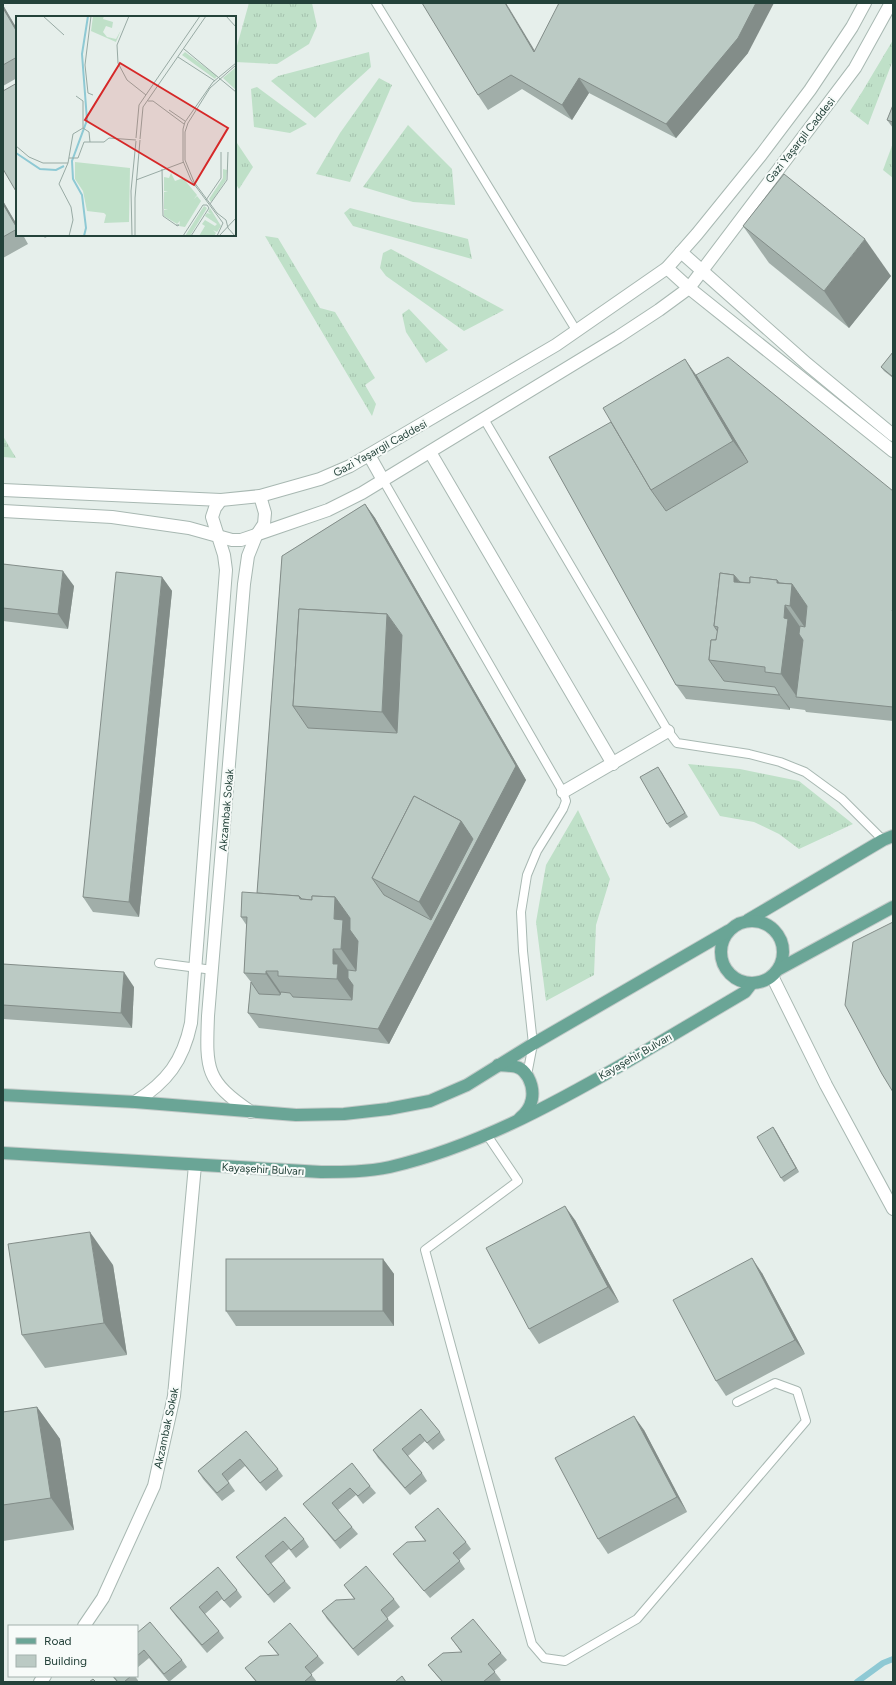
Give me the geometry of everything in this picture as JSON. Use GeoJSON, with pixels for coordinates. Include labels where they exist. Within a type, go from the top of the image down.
{"type":"FeatureCollection","features":[{"type":"Feature","properties":{"kind":"main road"},"geometry":{"type":"LineString","coordinates":[[3,1095],[135,1102],[296,1115],[344,1114],[395,1108],[430,1101],[467,1085],[533,1044],[888,838]]}},
{"type":"Feature","properties":{"kind":"main road","name":"Kayaşehir Bulvarı"},"geometry":{"type":"LineString","coordinates":[[3,1152],[313,1172],[355,1172],[390,1167],[462,1145],[514,1123],[559,1101],[745,992],[752,984],[762,981],[893,907]]}},
{"type":"Feature","properties":{"kind":"main road"},"geometry":{"type":"LineString","coordinates":[[748,920],[758,920],[768,924],[776,931],[781,939],[784,949],[783,959],[776,972]]}},
{"type":"Feature","properties":{"kind":"main road"},"geometry":{"type":"LineString","coordinates":[[728,930],[720,947],[721,958],[725,968],[737,979],[752,984]]}},
{"type":"Feature","properties":{"kind":"main road"},"geometry":{"type":"LineString","coordinates":[[498,1065],[519,1067],[527,1074]]}},
{"type":"Feature","properties":{"kind":"main road","name":"Kayaşehir Bulvarı"},"geometry":{"type":"LineString","coordinates":[[514,1123],[526,1113],[531,1104],[533,1094],[527,1074]]}},
{"type":"Feature","properties":{"kind":"street","name":"Gazi Yaşargil Caddesi"},"geometry":{"type":"LineString","coordinates":[[3,490],[221,500],[260,496],[320,480],[350,466],[556,345],[667,268],[761,155],[805,96],[852,27],[865,3]]}},
{"type":"Feature","properties":{"kind":"street","name":"Gazi Yaşargil Caddesi"},"geometry":{"type":"LineString","coordinates":[[256,536],[328,510],[383,480],[618,337],[689,288],[755,198],[855,68],[892,3]]}},
{"type":"Feature","properties":{"kind":"street"},"geometry":{"type":"LineString","coordinates":[[681,252],[807,364],[893,435]]}},
{"type":"Feature","properties":{"kind":"street"},"geometry":{"type":"LineString","coordinates":[[667,268],[689,288],[893,451]]}},
{"type":"Feature","properties":{"kind":"street"},"geometry":{"type":"LineString","coordinates":[[430,452],[612,764]]}},
{"type":"Feature","properties":{"kind":"street"},"geometry":{"type":"LineString","coordinates":[[369,455],[383,480]]}},
{"type":"Feature","properties":{"kind":"street","name":"Akzambak Sokak"},"geometry":{"type":"LineString","coordinates":[[251,1112],[232,1099],[217,1084],[209,1066],[206,1051],[244,584],[248,556],[256,536],[264,524],[265,513],[260,496]]}},
{"type":"Feature","properties":{"kind":"street","name":"Akzambak Sokak"},"geometry":{"type":"LineString","coordinates":[[135,1102],[145,1096],[170,1073],[184,1049],[191,1023],[226,570],[219,536],[214,527],[212,517],[215,508],[221,500]]}},
{"type":"Feature","properties":{"kind":"street"},"geometry":{"type":"LineString","coordinates":[[3,511],[112,517],[189,528],[232,540],[241,540],[256,536]]}},
{"type":"Feature","properties":{"kind":"street"},"geometry":{"type":"LineString","coordinates":[[563,792],[668,731]]}},
{"type":"Feature","properties":{"kind":"street"},"geometry":{"type":"LineString","coordinates":[[776,972],[826,1085],[893,1209]]}},
{"type":"Feature","properties":{"kind":"street","name":"Akzambak Sokak"},"geometry":{"type":"LineString","coordinates":[[85,1625],[103,1598],[154,1486],[174,1396],[195,1165]]}},
{"type":"Feature","properties":{"kind":"lane"},"geometry":{"type":"LineString","coordinates":[[376,3],[576,330]]}},
{"type":"Feature","properties":{"kind":"lane"},"geometry":{"type":"LineString","coordinates":[[484,419],[677,744],[749,754],[780,762],[805,772],[842,799],[888,838]]}},
{"type":"Feature","properties":{"kind":"lane"},"geometry":{"type":"LineString","coordinates":[[383,480],[563,792],[566,801],[563,809],[538,851],[527,875],[521,912],[523,951],[533,1044],[527,1074]]}},
{"type":"Feature","properties":{"kind":"lane"},"geometry":{"type":"LineString","coordinates":[[159,963],[213,970]]}},
{"type":"Feature","properties":{"kind":"lane"},"geometry":{"type":"LineString","coordinates":[[487,1135],[518,1181],[425,1250],[532,1644],[544,1658],[565,1661],[637,1619],[806,1421],[797,1391],[775,1383],[736,1402]]}},
{"type":"Feature","properties":{"kind":"green space"},"geometry":{"type":"Polygon","coordinates":[[[249,3],[312,3],[317,26],[309,44],[277,64],[236,62],[236,49],[249,3]]]}},
{"type":"Feature","properties":{"kind":"green space"},"geometry":{"type":"Polygon","coordinates":[[[893,40],[893,60],[868,125],[850,111],[893,40]]]}},
{"type":"Feature","properties":{"kind":"green space"},"geometry":{"type":"Polygon","coordinates":[[[369,52],[371,67],[315,118],[271,81],[278,76],[369,52]]]}},
{"type":"Feature","properties":{"kind":"green space"},"geometry":{"type":"Polygon","coordinates":[[[379,78],[392,85],[350,182],[316,174],[340,133],[379,78]]]}},
{"type":"Feature","properties":{"kind":"green space"},"geometry":{"type":"Polygon","coordinates":[[[257,87],[307,124],[290,133],[254,127],[251,89],[257,87]]]}},
{"type":"Feature","properties":{"kind":"green space"},"geometry":{"type":"Polygon","coordinates":[[[408,125],[452,169],[455,205],[413,202],[363,187],[408,125]]]}},
{"type":"Feature","properties":{"kind":"green space"},"geometry":{"type":"Polygon","coordinates":[[[236,142],[253,167],[239,189],[236,184],[236,142]]]}},
{"type":"Feature","properties":{"kind":"green space"},"geometry":{"type":"Polygon","coordinates":[[[893,143],[893,178],[883,170],[893,143]]]}},
{"type":"Feature","properties":{"kind":"green space"},"geometry":{"type":"Polygon","coordinates":[[[350,208],[468,239],[472,259],[353,226],[344,213],[350,208]]]}},
{"type":"Feature","properties":{"kind":"green space"},"geometry":{"type":"Polygon","coordinates":[[[265,236],[278,238],[320,308],[335,312],[375,378],[365,385],[376,404],[372,416],[265,236]]]}},
{"type":"Feature","properties":{"kind":"green space"},"geometry":{"type":"Polygon","coordinates":[[[391,249],[504,310],[464,331],[386,276],[380,268],[383,253],[391,249]]]}},
{"type":"Feature","properties":{"kind":"green space"},"geometry":{"type":"Polygon","coordinates":[[[409,309],[448,350],[426,363],[406,332],[402,314],[409,309]]]}},
{"type":"Feature","properties":{"kind":"green space"},"geometry":{"type":"Polygon","coordinates":[[[3,436],[16,458],[3,457],[3,436]]]}},
{"type":"Feature","properties":{"kind":"green space"},"geometry":{"type":"Polygon","coordinates":[[[688,764],[740,769],[799,781],[853,824],[799,849],[779,834],[754,822],[720,816],[688,764]]]}},
{"type":"Feature","properties":{"kind":"green space"},"geometry":{"type":"Polygon","coordinates":[[[578,810],[610,879],[596,925],[594,975],[546,1001],[536,922],[546,865],[578,810]]]}},
{"type":"Feature","properties":{"kind":"building"},"geometry":{"type":"Polygon","coordinates":[[[422,3],[505,3],[534,52],[559,3],[756,3],[738,38],[666,124],[579,78],[562,105],[511,75],[478,95],[422,3]]]}},
{"type":"Feature","properties":{"kind":"building"},"geometry":{"type":"Polygon","coordinates":[[[3,8],[16,30],[16,58],[3,65],[3,8]]]}},
{"type":"Feature","properties":{"kind":"building"},"geometry":{"type":"Polygon","coordinates":[[[16,84],[16,191],[3,169],[3,91],[16,84]]]}},
{"type":"Feature","properties":{"kind":"building"},"geometry":{"type":"Polygon","coordinates":[[[893,105],[893,122],[887,120],[893,105]]]}},
{"type":"Feature","properties":{"kind":"building"},"geometry":{"type":"Polygon","coordinates":[[[784,174],[865,239],[824,291],[743,226],[784,174]]]}},
{"type":"Feature","properties":{"kind":"building"},"geometry":{"type":"Polygon","coordinates":[[[3,204],[16,226],[16,230],[3,237],[3,204]]]}},
{"type":"Feature","properties":{"kind":"building"},"geometry":{"type":"Polygon","coordinates":[[[893,352],[893,377],[881,367],[893,352]]]}},
{"type":"Feature","properties":{"kind":"building"},"geometry":{"type":"Polygon","coordinates":[[[728,357],[893,491],[893,707],[796,697],[803,640],[799,634],[800,626],[805,627],[807,606],[792,584],[779,583],[777,580],[750,577],[750,583],[740,582],[734,575],[720,573],[714,626],[718,632],[716,640],[711,640],[709,660],[724,681],[775,687],[779,695],[676,685],[549,457],[611,422],[651,490],[666,511],[748,462],[696,375],[728,357]]]}},
{"type":"Feature","properties":{"kind":"building"},"geometry":{"type":"Polygon","coordinates":[[[685,359],[733,441],[651,490],[603,408],[685,359]]]}},
{"type":"Feature","properties":{"kind":"building"},"geometry":{"type":"Polygon","coordinates":[[[365,504],[516,766],[378,1029],[248,1013],[251,982],[259,994],[280,995],[281,992],[290,993],[293,997],[352,1000],[353,985],[348,978],[348,970],[356,971],[358,941],[350,930],[350,918],[335,897],[312,896],[312,900],[302,899],[299,896],[257,893],[282,556],[365,504]],[[299,609],[293,706],[308,728],[397,733],[402,635],[387,614],[299,609]],[[414,796],[372,878],[384,895],[431,920],[473,839],[461,821],[414,796]]]}},
{"type":"Feature","properties":{"kind":"building"},"geometry":{"type":"Polygon","coordinates":[[[3,564],[63,571],[58,614],[3,608],[3,564]]]}},
{"type":"Feature","properties":{"kind":"building"},"geometry":{"type":"Polygon","coordinates":[[[116,572],[162,577],[129,902],[83,897],[116,572]]]}},
{"type":"Feature","properties":{"kind":"building"},"geometry":{"type":"Polygon","coordinates":[[[720,573],[734,575],[734,582],[750,583],[750,577],[777,580],[777,583],[792,584],[790,606],[785,605],[784,618],[788,619],[781,674],[765,672],[765,667],[709,660],[711,640],[716,640],[718,627],[714,626],[720,573]]]}},
{"type":"Feature","properties":{"kind":"building"},"geometry":{"type":"Polygon","coordinates":[[[299,609],[387,614],[382,712],[293,706],[299,609]]]}},
{"type":"Feature","properties":{"kind":"building"},"geometry":{"type":"Polygon","coordinates":[[[658,767],[685,813],[667,824],[640,777],[658,767]]]}},
{"type":"Feature","properties":{"kind":"building"},"geometry":{"type":"Polygon","coordinates":[[[414,796],[461,821],[419,902],[372,878],[414,796]]]}},
{"type":"Feature","properties":{"kind":"building"},"geometry":{"type":"Polygon","coordinates":[[[242,892],[299,896],[300,899],[312,900],[312,896],[335,897],[334,919],[343,920],[341,949],[333,949],[333,964],[338,964],[337,979],[278,976],[278,971],[266,971],[266,974],[244,973],[247,917],[241,917],[242,892]]]}},
{"type":"Feature","properties":{"kind":"building"},"geometry":{"type":"Polygon","coordinates":[[[893,922],[893,1092],[845,1005],[853,942],[893,922]]]}},
{"type":"Feature","properties":{"kind":"building"},"geometry":{"type":"Polygon","coordinates":[[[3,964],[124,972],[121,1013],[3,1005],[3,964]]]}},
{"type":"Feature","properties":{"kind":"building"},"geometry":{"type":"Polygon","coordinates":[[[773,1127],[796,1168],[781,1178],[757,1137],[773,1127]]]}},
{"type":"Feature","properties":{"kind":"building"},"geometry":{"type":"Polygon","coordinates":[[[565,1206],[608,1287],[529,1329],[486,1248],[565,1206]]]}},
{"type":"Feature","properties":{"kind":"building"},"geometry":{"type":"Polygon","coordinates":[[[90,1232],[104,1323],[22,1335],[8,1244],[90,1232]]]}},
{"type":"Feature","properties":{"kind":"building"},"geometry":{"type":"Polygon","coordinates":[[[752,1258],[795,1340],[716,1381],[673,1300],[752,1258]]]}},
{"type":"Feature","properties":{"kind":"building"},"geometry":{"type":"Polygon","coordinates":[[[226,1259],[383,1259],[383,1311],[226,1311],[226,1259]]]}},
{"type":"Feature","properties":{"kind":"building"},"geometry":{"type":"Polygon","coordinates":[[[37,1407],[51,1498],[3,1505],[3,1412],[37,1407]]]}},
{"type":"Feature","properties":{"kind":"building"},"geometry":{"type":"Polygon","coordinates":[[[421,1409],[440,1432],[427,1443],[420,1434],[402,1449],[422,1473],[405,1488],[373,1450],[421,1409]]]}},
{"type":"Feature","properties":{"kind":"building"},"geometry":{"type":"Polygon","coordinates":[[[634,1416],[677,1497],[598,1539],[555,1458],[634,1416]]]}},
{"type":"Feature","properties":{"kind":"building"},"geometry":{"type":"Polygon","coordinates":[[[246,1431],[278,1469],[260,1483],[240,1459],[222,1474],[229,1483],[217,1493],[198,1471],[246,1431]]]}},
{"type":"Feature","properties":{"kind":"building"},"geometry":{"type":"Polygon","coordinates":[[[352,1463],[370,1486],[358,1496],[350,1488],[332,1503],[352,1527],[335,1541],[303,1504],[352,1463]]]}},
{"type":"Feature","properties":{"kind":"building"},"geometry":{"type":"Polygon","coordinates":[[[438,1508],[466,1542],[453,1553],[460,1561],[424,1591],[393,1554],[407,1542],[426,1541],[415,1527],[438,1508]]]}},
{"type":"Feature","properties":{"kind":"building"},"geometry":{"type":"Polygon","coordinates":[[[285,1517],[304,1539],[291,1550],[283,1541],[265,1556],[285,1581],[268,1595],[236,1557],[285,1517]]]}},
{"type":"Feature","properties":{"kind":"building"},"geometry":{"type":"Polygon","coordinates":[[[366,1566],[394,1599],[381,1610],[388,1619],[353,1649],[322,1611],[336,1600],[355,1599],[344,1585],[366,1566]]]}},
{"type":"Feature","properties":{"kind":"building"},"geometry":{"type":"Polygon","coordinates":[[[218,1567],[237,1590],[224,1601],[217,1591],[199,1607],[219,1631],[202,1645],[170,1608],[218,1567]]]}},
{"type":"Feature","properties":{"kind":"building"},"geometry":{"type":"Polygon","coordinates":[[[473,1619],[501,1653],[488,1664],[495,1672],[483,1682],[443,1682],[428,1665],[443,1653],[462,1652],[451,1638],[473,1619]]]}},
{"type":"Feature","properties":{"kind":"building"},"geometry":{"type":"Polygon","coordinates":[[[150,1622],[182,1660],[164,1674],[144,1650],[138,1655],[138,1632],[150,1622]]]}},
{"type":"Feature","properties":{"kind":"building"},"geometry":{"type":"Polygon","coordinates":[[[290,1623],[318,1656],[305,1667],[312,1675],[304,1682],[257,1682],[245,1668],[260,1656],[279,1655],[268,1642],[290,1623]]]}},
{"type":"Feature","properties":{"kind":"building"},"geometry":{"type":"Polygon","coordinates":[[[402,1676],[406,1682],[395,1682],[402,1676]]]}},
{"type":"Feature","properties":{"kind":"building"},"geometry":{"type":"Polygon","coordinates":[[[114,1677],[130,1677],[124,1682],[118,1682],[114,1677]]]}},
{"type":"Feature","properties":{"kind":"building"},"geometry":{"type":"Polygon","coordinates":[[[93,1679],[96,1682],[89,1682],[93,1679]]]}},
{"type":"Feature","properties":{"kind":"waterway"},"geometry":{"type":"LineString","coordinates":[[857,1682],[883,1663],[893,1659]]}}]}
